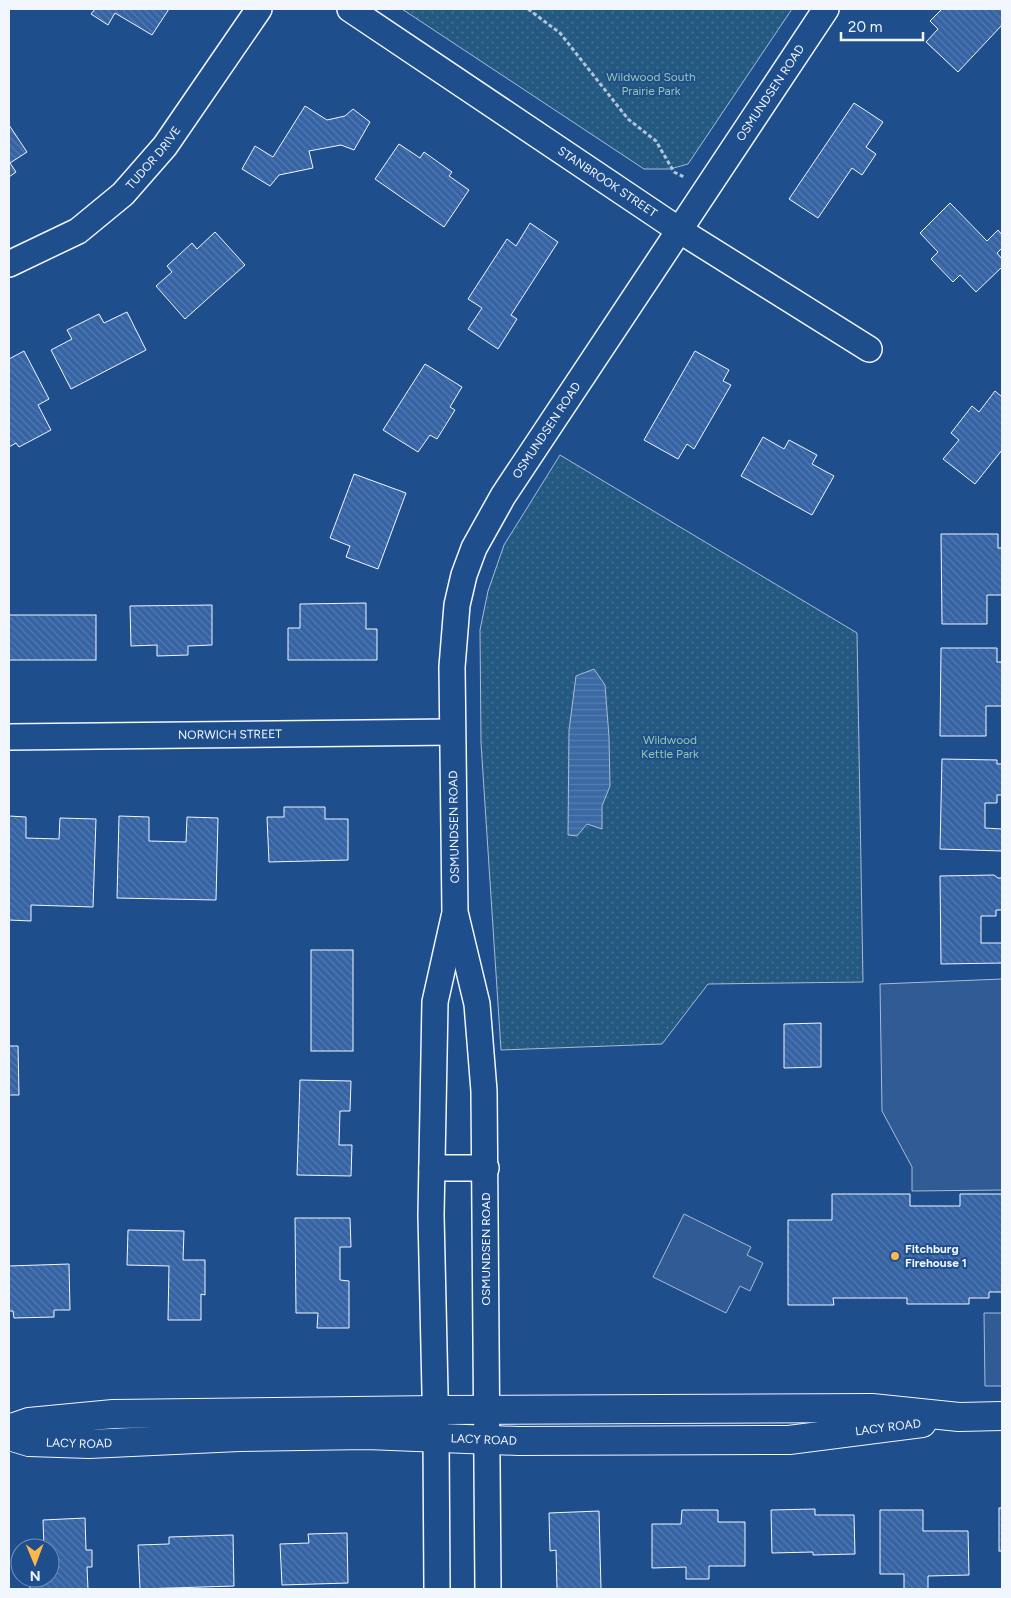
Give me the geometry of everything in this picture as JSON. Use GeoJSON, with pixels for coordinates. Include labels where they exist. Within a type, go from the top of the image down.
{"type":"FeatureCollection","features":[{"type":"Feature","properties":{"kind":"street","name":"TUDOR DRIVE"},"geometry":{"type":"LineString","coordinates":[[9,264],[78,231],[122,194],[166,146],[260,9]]}},
{"type":"Feature","properties":{"kind":"street","name":"STANBROOK STREET"},"geometry":{"type":"LineString","coordinates":[[350,9],[679,230],[869,349]]}},
{"type":"Feature","properties":{"kind":"street","name":"OSMUNDSEN ROAD"},"geometry":{"type":"LineString","coordinates":[[488,1589],[484,1091],[477,1004],[455,912],[452,667],[457,605],[464,575],[474,548],[503,496],[826,9]]}},
{"type":"Feature","properties":{"kind":"street","name":"NORWICH STREET"},"geometry":{"type":"LineString","coordinates":[[9,737],[452,732]]}},
{"type":"Feature","properties":{"kind":"street","name":"OSMUNDSEN ROAD"},"geometry":{"type":"LineString","coordinates":[[437,1589],[431,1215],[435,1002],[455,912]]}},
{"type":"Feature","properties":{"kind":"street"},"geometry":{"type":"LineString","coordinates":[[432,1168],[486,1168]]}},
{"type":"Feature","properties":{"kind":"street","name":"LACY ROAD"},"geometry":{"type":"LineString","coordinates":[[9,1429],[29,1422],[112,1414],[872,1408],[959,1417],[1002,1416]]}},
{"type":"Feature","properties":{"kind":"street","name":"LACY ROAD"},"geometry":{"type":"LineString","coordinates":[[9,1436],[29,1442],[89,1444],[238,1437],[367,1434],[518,1441],[790,1440],[959,1417]]}},
{"type":"Feature","properties":{"kind":"path"},"geometry":{"type":"LineString","coordinates":[[528,9],[560,33],[628,119],[656,141],[674,172],[707,188]]}},
{"type":"Feature","properties":{"kind":"green space","name":"Wildwood South Prairie Park"},"geometry":{"type":"Polygon","coordinates":[[[402,9],[792,9],[688,164],[670,169],[644,169],[402,9]]]}},
{"type":"Feature","properties":{"kind":"green space","name":"Wildwood Kettle Park"},"geometry":{"type":"Polygon","coordinates":[[[560,455],[857,633],[863,982],[708,984],[662,1044],[501,1050],[481,743],[480,630],[488,591],[504,545],[560,455]]]}},
{"type":"Feature","properties":{"kind":"shaded area"},"geometry":{"type":"Polygon","coordinates":[[[594,669],[605,685],[610,786],[602,806],[602,829],[587,824],[577,836],[568,835],[569,730],[576,676],[594,669]]]}},
{"type":"Feature","properties":{"kind":"shaded area"},"geometry":{"type":"Polygon","coordinates":[[[1002,979],[1002,1190],[912,1191],[912,1167],[882,1111],[880,984],[1002,979]]]}},
{"type":"Feature","properties":{"kind":"shaded area"},"geometry":{"type":"Polygon","coordinates":[[[684,1214],[751,1247],[747,1255],[763,1263],[750,1291],[740,1286],[726,1313],[653,1277],[684,1214]]]}},
{"type":"Feature","properties":{"kind":"shaded area"},"geometry":{"type":"Polygon","coordinates":[[[984,1313],[1002,1313],[1002,1386],[985,1386],[984,1313]]]}},
{"type":"Feature","properties":{"kind":"building"},"geometry":{"type":"Polygon","coordinates":[[[95,9],[169,9],[152,35],[115,13],[108,25],[91,14],[95,9]]]}},
{"type":"Feature","properties":{"kind":"building"},"geometry":{"type":"Polygon","coordinates":[[[942,9],[1002,9],[1002,25],[958,72],[926,42],[938,29],[930,21],[942,9]]]}},
{"type":"Feature","properties":{"kind":"building"},"geometry":{"type":"Polygon","coordinates":[[[854,103],[883,122],[866,147],[876,154],[862,175],[852,168],[818,218],[789,199],[854,103]]]}},
{"type":"Feature","properties":{"kind":"building"},"geometry":{"type":"Polygon","coordinates":[[[305,106],[327,120],[345,116],[353,109],[370,122],[354,150],[341,145],[309,151],[313,168],[279,175],[270,186],[242,169],[255,146],[273,157],[305,106]]]}},
{"type":"Feature","properties":{"kind":"building"},"geometry":{"type":"Polygon","coordinates":[[[9,125],[27,152],[10,163],[16,172],[9,177],[9,125]]]}},
{"type":"Feature","properties":{"kind":"building"},"geometry":{"type":"Polygon","coordinates":[[[399,144],[420,158],[424,152],[452,172],[449,176],[469,190],[444,227],[375,179],[399,144]]]}},
{"type":"Feature","properties":{"kind":"building"},"geometry":{"type":"Polygon","coordinates":[[[950,203],[987,241],[998,230],[1002,235],[1002,248],[997,253],[1002,259],[1002,267],[976,292],[960,275],[953,282],[931,259],[938,252],[920,233],[950,203]]]}},
{"type":"Feature","properties":{"kind":"building"},"geometry":{"type":"Polygon","coordinates":[[[530,223],[558,242],[511,315],[517,319],[498,349],[468,329],[482,308],[468,299],[507,239],[516,246],[530,223]]]}},
{"type":"Feature","properties":{"kind":"building"},"geometry":{"type":"Polygon","coordinates":[[[215,232],[245,265],[185,319],[156,286],[172,272],[167,266],[192,243],[197,249],[215,232]]]}},
{"type":"Feature","properties":{"kind":"building"},"geometry":{"type":"Polygon","coordinates":[[[127,312],[146,350],[71,389],[51,350],[72,339],[67,330],[99,314],[104,323],[127,312]]]}},
{"type":"Feature","properties":{"kind":"building"},"geometry":{"type":"Polygon","coordinates":[[[24,351],[49,399],[38,405],[51,430],[19,447],[16,443],[9,447],[9,359],[24,351]]]}},
{"type":"Feature","properties":{"kind":"building"},"geometry":{"type":"Polygon","coordinates":[[[695,351],[729,370],[723,381],[731,385],[694,449],[687,444],[678,459],[644,440],[695,351]]]}},
{"type":"Feature","properties":{"kind":"building"},"geometry":{"type":"Polygon","coordinates":[[[425,364],[462,387],[450,407],[455,410],[437,439],[430,435],[418,452],[383,430],[425,364]]]}},
{"type":"Feature","properties":{"kind":"building"},"geometry":{"type":"Polygon","coordinates":[[[995,391],[1002,397],[1002,450],[975,484],[943,459],[959,440],[951,433],[972,406],[979,412],[995,391]]]}},
{"type":"Feature","properties":{"kind":"building"},"geometry":{"type":"Polygon","coordinates":[[[763,437],[784,449],[789,440],[817,455],[812,464],[834,476],[812,515],[741,476],[763,437]]]}},
{"type":"Feature","properties":{"kind":"building"},"geometry":{"type":"Polygon","coordinates":[[[354,474],[406,493],[378,569],[346,557],[350,546],[330,538],[354,474]]]}},
{"type":"Feature","properties":{"kind":"building"},"geometry":{"type":"Polygon","coordinates":[[[941,534],[998,534],[998,548],[1002,548],[1002,595],[987,595],[987,624],[942,624],[941,534]]]}},
{"type":"Feature","properties":{"kind":"building"},"geometry":{"type":"Polygon","coordinates":[[[366,603],[366,629],[377,629],[377,660],[288,660],[288,628],[300,628],[300,604],[366,603]]]}},
{"type":"Feature","properties":{"kind":"building"},"geometry":{"type":"Polygon","coordinates":[[[212,605],[212,645],[188,646],[188,655],[157,656],[157,645],[131,646],[130,606],[212,605]]]}},
{"type":"Feature","properties":{"kind":"building"},"geometry":{"type":"Polygon","coordinates":[[[9,615],[96,615],[96,660],[9,660],[9,615]]]}},
{"type":"Feature","properties":{"kind":"building"},"geometry":{"type":"Polygon","coordinates":[[[941,648],[997,648],[997,662],[1002,662],[1002,706],[986,706],[986,736],[940,736],[941,648]]]}},
{"type":"Feature","properties":{"kind":"building"},"geometry":{"type":"Polygon","coordinates":[[[942,759],[997,760],[997,764],[1002,764],[1002,795],[997,795],[997,803],[985,803],[985,828],[1002,829],[1002,851],[940,849],[942,759]]]}},
{"type":"Feature","properties":{"kind":"building"},"geometry":{"type":"Polygon","coordinates":[[[284,807],[325,807],[325,819],[348,819],[348,860],[269,862],[267,817],[284,817],[284,807]]]}},
{"type":"Feature","properties":{"kind":"building"},"geometry":{"type":"Polygon","coordinates":[[[9,816],[26,817],[26,838],[59,839],[60,818],[96,819],[93,907],[31,905],[31,921],[9,920],[9,816]]]}},
{"type":"Feature","properties":{"kind":"building"},"geometry":{"type":"Polygon","coordinates":[[[119,816],[149,817],[149,841],[186,842],[187,817],[218,818],[216,900],[117,898],[119,816]]]}},
{"type":"Feature","properties":{"kind":"building"},"geometry":{"type":"Polygon","coordinates":[[[994,875],[1002,878],[1002,910],[996,910],[996,916],[981,916],[981,943],[1002,943],[1002,963],[941,964],[940,876],[994,875]]]}},
{"type":"Feature","properties":{"kind":"building"},"geometry":{"type":"Polygon","coordinates":[[[311,950],[353,950],[353,1051],[311,1051],[311,950]]]}},
{"type":"Feature","properties":{"kind":"building"},"geometry":{"type":"Polygon","coordinates":[[[821,1023],[821,1067],[784,1068],[784,1024],[821,1023]]]}},
{"type":"Feature","properties":{"kind":"building"},"geometry":{"type":"Polygon","coordinates":[[[9,1046],[18,1046],[19,1095],[9,1095],[9,1046]]]}},
{"type":"Feature","properties":{"kind":"building"},"geometry":{"type":"Polygon","coordinates":[[[300,1080],[351,1081],[350,1111],[340,1111],[339,1145],[352,1145],[351,1176],[297,1175],[300,1080]]]}},
{"type":"Feature","properties":{"kind":"building","name":"Fitchburg Firehouse 1"},"geometry":{"type":"Polygon","coordinates":[[[832,1194],[910,1194],[910,1206],[960,1206],[960,1194],[1002,1194],[1002,1292],[989,1292],[989,1298],[969,1298],[969,1304],[907,1304],[907,1298],[833,1298],[834,1305],[788,1305],[788,1220],[832,1220],[832,1194]]]}},
{"type":"Feature","properties":{"kind":"building"},"geometry":{"type":"Polygon","coordinates":[[[295,1218],[350,1218],[351,1247],[340,1247],[340,1280],[349,1281],[349,1328],[317,1328],[318,1313],[296,1313],[295,1218]]]}},
{"type":"Feature","properties":{"kind":"building"},"geometry":{"type":"Polygon","coordinates":[[[128,1230],[184,1231],[183,1260],[205,1260],[205,1295],[201,1294],[201,1320],[168,1320],[169,1266],[127,1265],[128,1230]]]}},
{"type":"Feature","properties":{"kind":"building"},"geometry":{"type":"Polygon","coordinates":[[[69,1264],[70,1310],[54,1310],[54,1317],[14,1318],[13,1311],[9,1311],[9,1266],[69,1264]]]}},
{"type":"Feature","properties":{"kind":"building"},"geometry":{"type":"Polygon","coordinates":[[[999,1508],[1002,1508],[1002,1551],[999,1551],[999,1508]]]}},
{"type":"Feature","properties":{"kind":"building"},"geometry":{"type":"Polygon","coordinates":[[[815,1509],[815,1515],[854,1515],[855,1554],[813,1555],[813,1552],[772,1553],[771,1510],[815,1509]]]}},
{"type":"Feature","properties":{"kind":"building"},"geometry":{"type":"Polygon","coordinates":[[[682,1510],[718,1510],[718,1522],[745,1522],[745,1566],[709,1566],[709,1579],[686,1579],[686,1567],[652,1568],[652,1524],[681,1524],[682,1510]]]}},
{"type":"Feature","properties":{"kind":"building"},"geometry":{"type":"Polygon","coordinates":[[[880,1510],[923,1510],[923,1531],[968,1531],[969,1575],[928,1576],[928,1589],[904,1589],[904,1574],[880,1574],[880,1510]]]}},
{"type":"Feature","properties":{"kind":"building"},"geometry":{"type":"Polygon","coordinates":[[[599,1511],[601,1589],[557,1589],[556,1550],[550,1551],[549,1513],[599,1511]]]}},
{"type":"Feature","properties":{"kind":"building"},"geometry":{"type":"Polygon","coordinates":[[[85,1518],[86,1550],[92,1550],[92,1567],[87,1567],[88,1589],[30,1589],[60,1588],[60,1538],[44,1538],[43,1520],[85,1518]]]}},
{"type":"Feature","properties":{"kind":"building"},"geometry":{"type":"Polygon","coordinates":[[[347,1533],[348,1583],[282,1585],[280,1544],[309,1543],[308,1534],[347,1533]]]}},
{"type":"Feature","properties":{"kind":"building"},"geometry":{"type":"Polygon","coordinates":[[[233,1535],[234,1586],[140,1589],[138,1545],[169,1544],[169,1537],[233,1535]]]}},
{"type":"Feature","properties":{"kind":"place","name":"Fitchburg Firehouse 1"},"geometry":{"type":"Point","coordinates":[895,1256]}}]}
